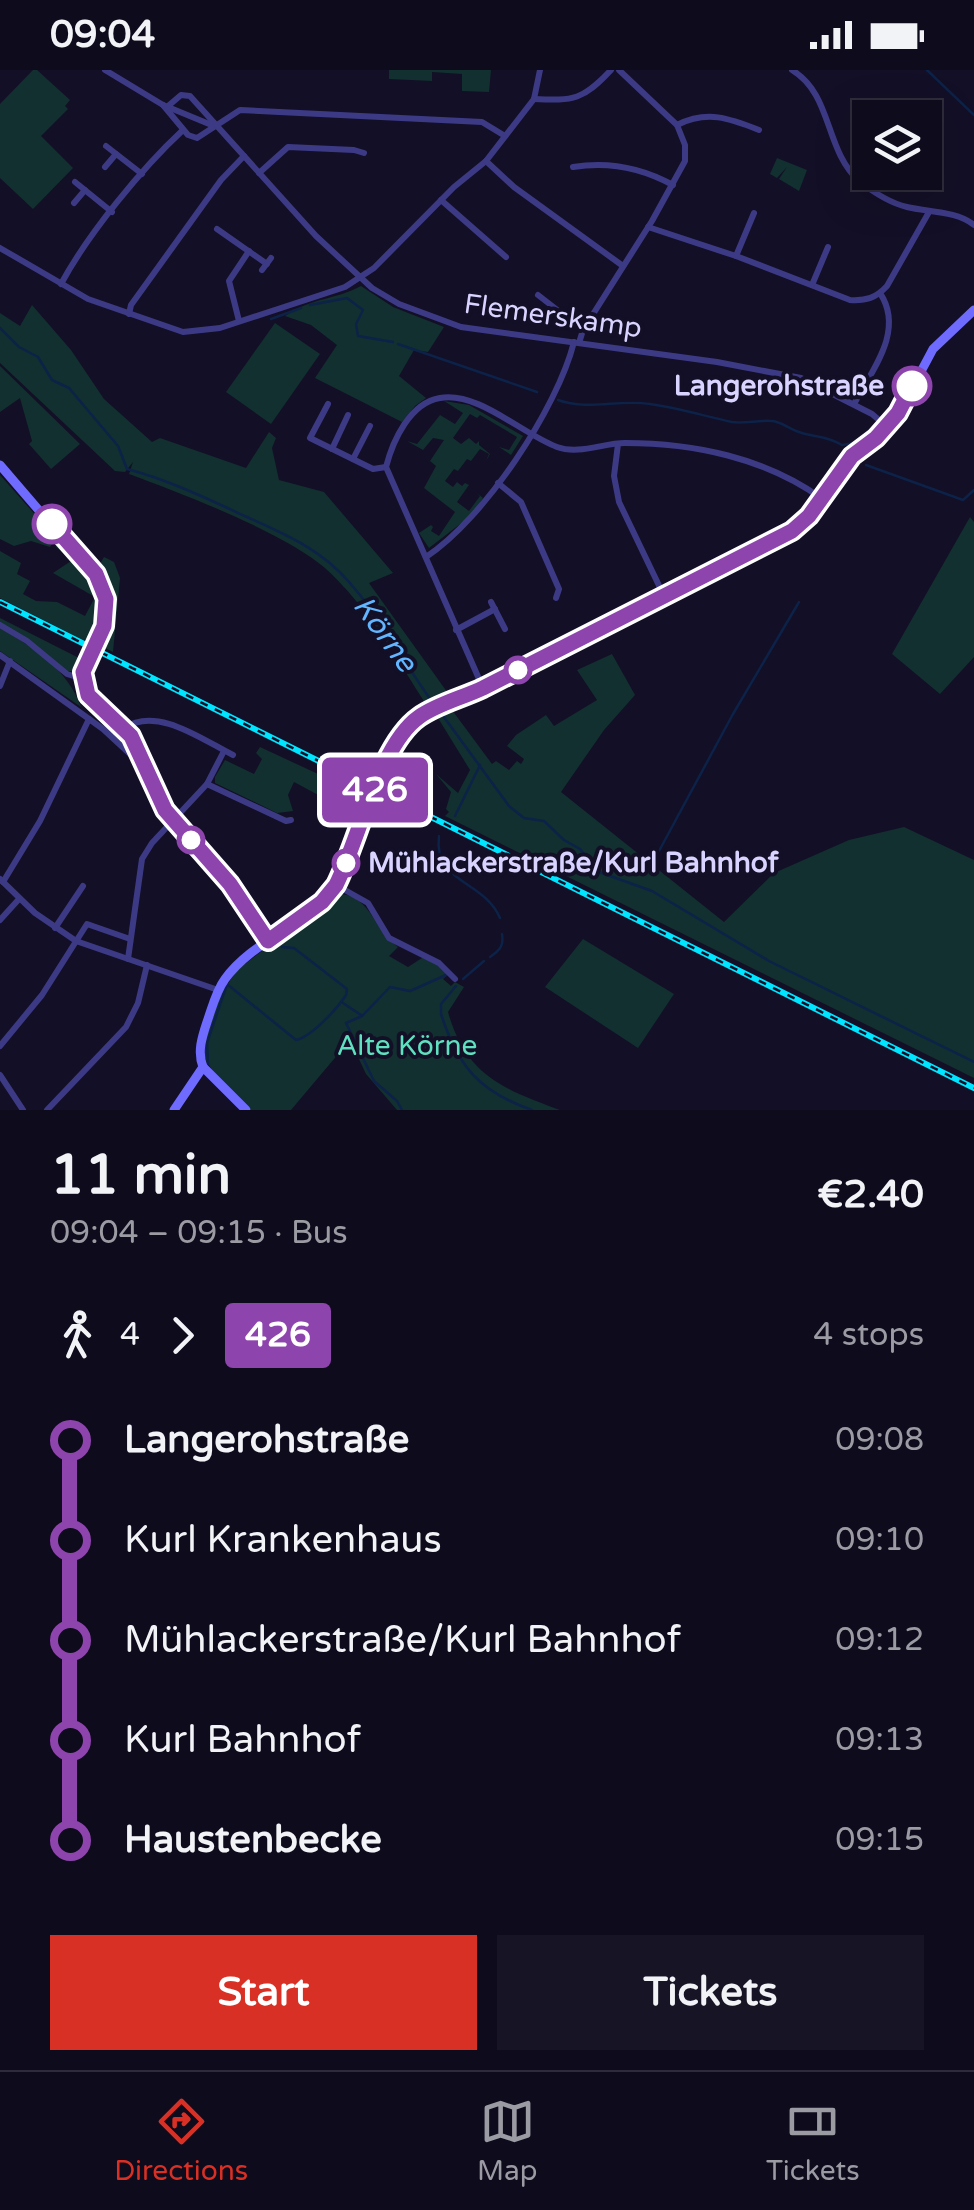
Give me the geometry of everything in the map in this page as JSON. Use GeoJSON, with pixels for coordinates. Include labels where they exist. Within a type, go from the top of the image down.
{"type":"FeatureCollection","features":[{"type":"Feature","properties":{"kind":"main road"},"geometry":{"type":"LineString","coordinates":[[246,1110],[204,1067],[200,1046],[218,990],[235,967],[322,902],[336,885],[394,744],[410,724],[430,710],[483,688],[785,535],[804,521],[845,464],[902,408],[932,349],[974,310]]}},
{"type":"Feature","properties":{"kind":"main road"},"geometry":{"type":"LineString","coordinates":[[0,465],[103,585],[104,626],[83,679],[92,702],[127,726],[154,790],[173,820],[230,884],[268,941]]}},
{"type":"Feature","properties":{"kind":"main road"},"geometry":{"type":"LineString","coordinates":[[174,1110],[204,1067]]}},
{"type":"Feature","properties":{"kind":"street","name":"Flemerskamp"},"geometry":{"type":"LineString","coordinates":[[105,70],[165,106],[216,127]]}},
{"type":"Feature","properties":{"kind":"street"},"geometry":{"type":"LineString","coordinates":[[0,248],[88,299],[184,332],[220,328],[345,288],[362,278],[440,200],[486,162],[534,99],[540,70]]}},
{"type":"Feature","properties":{"kind":"street"},"geometry":{"type":"LineString","coordinates":[[534,99],[579,98],[611,70]]}},
{"type":"Feature","properties":{"kind":"street"},"geometry":{"type":"LineString","coordinates":[[426,557],[471,520],[531,433],[563,381],[584,330],[682,169],[686,152],[677,125],[618,70]]}},
{"type":"Feature","properties":{"kind":"street"},"geometry":{"type":"LineString","coordinates":[[792,70],[818,96],[830,136],[856,177],[890,201],[964,218],[974,225]]}},
{"type":"Feature","properties":{"kind":"street","name":"Flemerskamp"},"geometry":{"type":"LineString","coordinates":[[165,106],[187,94],[316,236],[395,302],[446,323],[801,378],[854,404],[883,429]]}},
{"type":"Feature","properties":{"kind":"street","name":"Flemerskamp"},"geometry":{"type":"LineString","coordinates":[[165,106],[183,130]]}},
{"type":"Feature","properties":{"kind":"street"},"geometry":{"type":"LineString","coordinates":[[60,284],[82,249],[183,130],[196,138],[240,110],[482,122],[505,136]]}},
{"type":"Feature","properties":{"kind":"street"},"geometry":{"type":"LineString","coordinates":[[677,125],[693,118],[716,116],[759,130]]}},
{"type":"Feature","properties":{"kind":"street"},"geometry":{"type":"LineString","coordinates":[[106,146],[142,174]]}},
{"type":"Feature","properties":{"kind":"street"},"geometry":{"type":"LineString","coordinates":[[259,173],[288,147],[364,153]]}},
{"type":"Feature","properties":{"kind":"street"},"geometry":{"type":"LineString","coordinates":[[105,167],[116,154]]}},
{"type":"Feature","properties":{"kind":"street"},"geometry":{"type":"LineString","coordinates":[[129,314],[131,305],[222,180],[244,156]]}},
{"type":"Feature","properties":{"kind":"street"},"geometry":{"type":"LineString","coordinates":[[486,162],[623,266]]}},
{"type":"Feature","properties":{"kind":"street"},"geometry":{"type":"LineString","coordinates":[[573,166],[640,169],[674,184]]}},
{"type":"Feature","properties":{"kind":"street"},"geometry":{"type":"LineString","coordinates":[[75,182],[112,212]]}},
{"type":"Feature","properties":{"kind":"street"},"geometry":{"type":"LineString","coordinates":[[74,203],[85,190]]}},
{"type":"Feature","properties":{"kind":"street"},"geometry":{"type":"LineString","coordinates":[[440,200],[506,257]]}},
{"type":"Feature","properties":{"kind":"street"},"geometry":{"type":"LineString","coordinates":[[648,227],[861,301],[880,293],[929,212]]}},
{"type":"Feature","properties":{"kind":"street"},"geometry":{"type":"LineString","coordinates":[[736,256],[754,213]]}},
{"type":"Feature","properties":{"kind":"street"},"geometry":{"type":"LineString","coordinates":[[217,229],[267,264]]}},
{"type":"Feature","properties":{"kind":"street"},"geometry":{"type":"LineString","coordinates":[[220,247],[228,236]]}},
{"type":"Feature","properties":{"kind":"street"},"geometry":{"type":"LineString","coordinates":[[812,285],[828,247]]}},
{"type":"Feature","properties":{"kind":"street"},"geometry":{"type":"LineString","coordinates":[[239,321],[229,281],[248,252]]}},
{"type":"Feature","properties":{"kind":"street"},"geometry":{"type":"LineString","coordinates":[[854,404],[890,333],[891,316],[880,293]]}},
{"type":"Feature","properties":{"kind":"street"},"geometry":{"type":"LineString","coordinates":[[538,295],[584,330]]}},
{"type":"Feature","properties":{"kind":"street"},"geometry":{"type":"LineString","coordinates":[[483,688],[386,466],[410,417],[420,406],[433,399],[464,399],[556,447],[571,450],[618,444],[713,451],[776,472],[822,499]]}},
{"type":"Feature","properties":{"kind":"street"},"geometry":{"type":"LineString","coordinates":[[328,404],[310,438],[373,468],[386,466]]}},
{"type":"Feature","properties":{"kind":"street"},"geometry":{"type":"LineString","coordinates":[[332,449],[348,415]]}},
{"type":"Feature","properties":{"kind":"street"},"geometry":{"type":"LineString","coordinates":[[353,459],[370,426]]}},
{"type":"Feature","properties":{"kind":"street"},"geometry":{"type":"LineString","coordinates":[[314,454],[321,443]]}},
{"type":"Feature","properties":{"kind":"street"},"geometry":{"type":"LineString","coordinates":[[618,444],[614,476],[619,502],[664,596]]}},
{"type":"Feature","properties":{"kind":"street"},"geometry":{"type":"LineString","coordinates":[[498,483],[521,502],[559,589],[556,598]]}},
{"type":"Feature","properties":{"kind":"street"},"geometry":{"type":"LineString","coordinates":[[456,630],[493,605],[505,629]]}},
{"type":"Feature","properties":{"kind":"street"},"geometry":{"type":"LineString","coordinates":[[0,625],[27,641],[66,674],[83,679]]}},
{"type":"Feature","properties":{"kind":"street"},"geometry":{"type":"LineString","coordinates":[[0,655],[89,719],[130,754],[140,755]]}},
{"type":"Feature","properties":{"kind":"street"},"geometry":{"type":"LineString","coordinates":[[0,686],[10,661]]}},
{"type":"Feature","properties":{"kind":"street"},"geometry":{"type":"LineString","coordinates":[[89,719],[40,821],[2,881],[55,928],[76,940],[218,990]]}},
{"type":"Feature","properties":{"kind":"street"},"geometry":{"type":"LineString","coordinates":[[127,726],[150,719],[161,721],[229,753],[142,859],[128,960]]}},
{"type":"Feature","properties":{"kind":"street"},"geometry":{"type":"LineString","coordinates":[[207,784],[291,820]]}},
{"type":"Feature","properties":{"kind":"street"},"geometry":{"type":"LineString","coordinates":[[336,885],[368,903],[388,938],[440,962],[455,978]]}},
{"type":"Feature","properties":{"kind":"street"},"geometry":{"type":"LineString","coordinates":[[55,928],[82,886]]}},
{"type":"Feature","properties":{"kind":"street"},"geometry":{"type":"LineString","coordinates":[[0,920],[19,899]]}},
{"type":"Feature","properties":{"kind":"street"},"geometry":{"type":"LineString","coordinates":[[0,1046],[42,995],[86,924],[130,939]]}},
{"type":"Feature","properties":{"kind":"street"},"geometry":{"type":"LineString","coordinates":[[47,1110],[126,1027],[138,1003],[147,965]]}},
{"type":"Feature","properties":{"kind":"street"},"geometry":{"type":"LineString","coordinates":[[0,1075],[23,1110]]}},
{"type":"Feature","properties":{"kind":"green space"},"geometry":{"type":"Polygon","coordinates":[[[33,70],[70,100],[65,106],[68,109],[41,136],[73,168],[33,209],[0,178],[0,104],[33,70]]]}},
{"type":"Feature","properties":{"kind":"green space"},"geometry":{"type":"Polygon","coordinates":[[[389,70],[491,70],[489,92],[462,91],[462,74],[432,72],[432,81],[389,79],[389,70]]]}},
{"type":"Feature","properties":{"kind":"green space"},"geometry":{"type":"Polygon","coordinates":[[[777,158],[807,170],[799,191],[779,179],[787,167],[777,178],[770,174],[777,158]]]}},
{"type":"Feature","properties":{"kind":"green space"},"geometry":{"type":"Polygon","coordinates":[[[361,286],[393,307],[444,327],[428,352],[414,350],[399,376],[426,398],[402,422],[315,378],[337,345],[311,325],[285,316],[361,286]]]}},
{"type":"Feature","properties":{"kind":"green space"},"geometry":{"type":"Polygon","coordinates":[[[32,305],[71,350],[104,399],[152,442],[160,438],[246,468],[269,432],[276,438],[272,448],[279,480],[324,492],[393,573],[369,583],[450,696],[427,706],[354,599],[307,554],[232,515],[129,474],[133,462],[125,472],[115,471],[0,363],[0,313],[20,326],[32,305]]]}},
{"type":"Feature","properties":{"kind":"green space"},"geometry":{"type":"Polygon","coordinates":[[[275,323],[320,354],[271,424],[226,392],[275,323]]]}},
{"type":"Feature","properties":{"kind":"green space"},"geometry":{"type":"Polygon","coordinates":[[[0,366],[80,444],[51,469],[29,444],[32,441],[20,398],[0,412],[0,366]]]}},
{"type":"Feature","properties":{"kind":"green space"},"geometry":{"type":"Polygon","coordinates":[[[444,401],[469,405],[523,436],[511,455],[499,447],[509,450],[517,437],[480,415],[477,418],[470,414],[453,438],[461,444],[469,438],[476,444],[479,441],[490,454],[486,461],[489,454],[480,449],[445,481],[453,487],[457,482],[469,485],[457,502],[469,511],[480,496],[477,493],[483,498],[473,514],[429,548],[419,533],[431,525],[431,531],[439,536],[455,512],[424,488],[436,466],[430,461],[444,440],[433,438],[423,450],[407,441],[417,444],[440,415],[455,424],[463,413],[444,401]]]}},
{"type":"Feature","properties":{"kind":"green space"},"geometry":{"type":"Polygon","coordinates":[[[0,475],[68,556],[54,541],[50,547],[31,541],[14,546],[0,539],[0,475]]]}},
{"type":"Feature","properties":{"kind":"green space"},"geometry":{"type":"Polygon","coordinates":[[[970,517],[974,522],[974,657],[940,694],[892,654],[970,517]]]}},
{"type":"Feature","properties":{"kind":"green space"},"geometry":{"type":"Polygon","coordinates":[[[0,551],[21,563],[17,574],[30,581],[23,594],[36,601],[57,602],[85,616],[95,597],[53,573],[74,559],[97,596],[99,616],[92,638],[83,640],[0,598],[0,551]]]}},
{"type":"Feature","properties":{"kind":"green space"},"geometry":{"type":"Polygon","coordinates":[[[104,557],[114,562],[120,578],[113,652],[101,646],[110,606],[98,567],[104,557]]]}},
{"type":"Feature","properties":{"kind":"green space"},"geometry":{"type":"Polygon","coordinates":[[[0,618],[83,660],[74,671],[66,671],[0,623],[0,618]]]}},
{"type":"Feature","properties":{"kind":"green space"},"geometry":{"type":"Polygon","coordinates":[[[0,628],[58,671],[81,707],[0,651],[0,628]]]}},
{"type":"Feature","properties":{"kind":"green space"},"geometry":{"type":"Polygon","coordinates":[[[612,654],[635,695],[604,730],[561,792],[724,922],[774,873],[849,840],[904,827],[974,860],[974,1078],[445,816],[451,792],[436,774],[458,793],[470,770],[438,718],[452,710],[492,764],[496,761],[509,770],[524,759],[507,746],[516,735],[546,715],[554,726],[597,700],[577,670],[612,654]]]}},
{"type":"Feature","properties":{"kind":"green space"},"geometry":{"type":"Polygon","coordinates":[[[260,747],[331,780],[322,797],[294,782],[288,795],[293,811],[277,813],[215,783],[225,760],[254,774],[262,759],[256,753],[260,747]]]}},
{"type":"Feature","properties":{"kind":"green space"},"geometry":{"type":"Polygon","coordinates":[[[342,894],[360,902],[398,947],[389,956],[408,967],[425,956],[449,974],[443,979],[451,986],[455,982],[464,987],[448,1012],[465,1051],[477,1066],[505,1087],[560,1110],[397,1110],[366,1074],[350,1040],[291,1110],[251,1110],[214,1073],[204,1057],[206,1038],[221,994],[237,970],[342,894]]]}},
{"type":"Feature","properties":{"kind":"green space"},"geometry":{"type":"Polygon","coordinates":[[[583,939],[674,994],[638,1048],[545,987],[583,939]]]}},
{"type":"Feature","properties":{"kind":"waterway"},"geometry":{"type":"LineString","coordinates":[[927,70],[974,115]]}},
{"type":"Feature","properties":{"kind":"waterway"},"geometry":{"type":"LineString","coordinates":[[310,305],[347,298],[363,310],[356,324],[358,336],[393,342]]}},
{"type":"Feature","properties":{"kind":"waterway"},"geometry":{"type":"LineString","coordinates":[[271,319],[301,308]]}},
{"type":"Feature","properties":{"kind":"waterway","name":"Körne"},"geometry":{"type":"LineString","coordinates":[[0,328],[19,347],[38,357],[52,380],[69,388],[118,446],[127,469],[173,484],[261,523],[327,561],[373,612],[436,707]]}},
{"type":"Feature","properties":{"kind":"waterway"},"geometry":{"type":"LineString","coordinates":[[398,344],[537,392]]}},
{"type":"Feature","properties":{"kind":"waterway"},"geometry":{"type":"LineString","coordinates":[[558,400],[581,405],[650,404],[732,422],[775,421],[842,445],[854,443]]}},
{"type":"Feature","properties":{"kind":"waterway"},"geometry":{"type":"LineString","coordinates":[[866,465],[963,500],[974,490]]}},
{"type":"Feature","properties":{"kind":"waterway"},"geometry":{"type":"LineString","coordinates":[[659,851],[799,602]]}},
{"type":"Feature","properties":{"kind":"waterway","name":"Körne"},"geometry":{"type":"LineString","coordinates":[[441,713],[509,806],[524,818],[544,821],[580,849],[599,872],[652,891],[769,961],[974,1062]]}},
{"type":"Feature","properties":{"kind":"waterway","name":"Alte Körne"},"geometry":{"type":"LineString","coordinates":[[455,816],[480,765]]}},
{"type":"Feature","properties":{"kind":"waterway","name":"Alte Körne"},"geometry":{"type":"LineString","coordinates":[[439,836],[439,851],[451,873],[493,905],[500,918]]}},
{"type":"Feature","properties":{"kind":"waterway","name":"Alte Körne"},"geometry":{"type":"LineString","coordinates":[[490,957],[500,947],[502,934]]}},
{"type":"Feature","properties":{"kind":"waterway"},"geometry":{"type":"LineString","coordinates":[[208,1064],[207,1043],[227,984],[296,1040],[316,1028],[346,995],[347,989],[294,948],[282,947]]}},
{"type":"Feature","properties":{"kind":"waterway","name":"Alte Körne"},"geometry":{"type":"LineString","coordinates":[[463,979],[484,961]]}},
{"type":"Feature","properties":{"kind":"waterway"},"geometry":{"type":"LineString","coordinates":[[402,1110],[374,1081],[346,1023],[362,1016],[390,987],[410,991],[446,975]]}},
{"type":"Feature","properties":{"kind":"waterway","name":"Alte Körne"},"geometry":{"type":"LineString","coordinates":[[456,986],[441,1004],[455,1049],[485,1086],[532,1110]]}},
{"type":"Feature","properties":{"kind":"waterway"},"geometry":{"type":"LineString","coordinates":[[343,1003],[361,1015]]}},
{"type":"Feature","properties":{"kind":"railway"},"geometry":{"type":"LineString","coordinates":[[0,602],[974,1088]]}},
{"type":"Feature","properties":{"kind":"bus line","name":"426"},"geometry":{"type":"LineString","coordinates":[[52,524],[96,574],[106,599],[104,626],[83,672],[88,695],[96,707],[131,736],[165,810],[230,884],[268,941],[322,902],[336,885],[394,744],[410,724],[430,710],[483,688],[792,531],[809,516],[852,456],[876,438],[898,413],[912,386]]}},
{"type":"Feature","properties":{"kind":"place","name":"Langerohstraße"},"geometry":{"type":"Point","coordinates":[912,386]}},
{"type":"Feature","properties":{"kind":"place","name":"Mühlackerstraße/Kurl Bahnhof"},"geometry":{"type":"Point","coordinates":[346,863]}}]}
